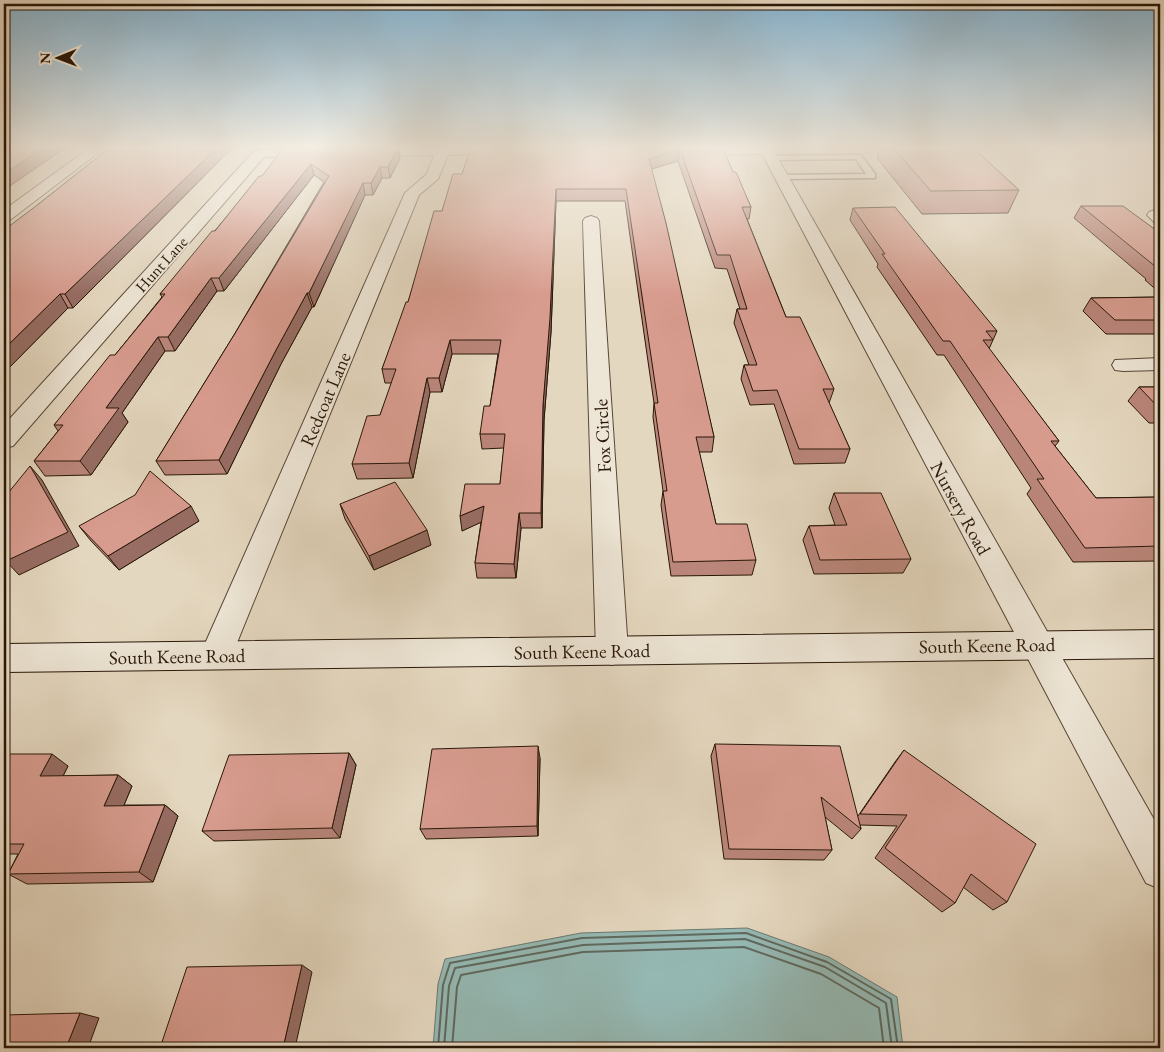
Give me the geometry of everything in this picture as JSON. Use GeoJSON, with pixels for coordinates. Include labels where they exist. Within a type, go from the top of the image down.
{"type":"FeatureCollection","features":[{"type":"Feature","properties":{"kind":"street"},"geometry":{"type":"LineString","coordinates":[[4,218],[35,195]]}},
{"type":"Feature","properties":{"kind":"street","name":"Hunt Lane"},"geometry":{"type":"LineString","coordinates":[[4,440],[222,195]]}},
{"type":"Feature","properties":{"kind":"street","name":"Redcoat Lane"},"geometry":{"type":"LineString","coordinates":[[216,655],[411,195]]}},
{"type":"Feature","properties":{"kind":"street","name":"Nursery Road"},"geometry":{"type":"LineString","coordinates":[[791,195],[1160,869]]}},
{"type":"Feature","properties":{"kind":"street","name":"Fox Circle"},"geometry":{"type":"LineString","coordinates":[[591,222],[612,651]]}},
{"type":"Feature","properties":{"kind":"street"},"geometry":{"type":"LineString","coordinates":[[1123,365],[1160,364]]}},
{"type":"Feature","properties":{"kind":"street","name":"South Keene Road"},"geometry":{"type":"LineString","coordinates":[[4,658],[1036,644],[1160,644]]}},
{"type":"Feature","properties":{"kind":"water"},"geometry":{"type":"Polygon","coordinates":[[[747,928],[829,957],[897,997],[903,1048],[433,1048],[438,984],[445,959],[581,933],[747,928]]]}},
{"type":"Feature","properties":{"kind":"building"},"geometry":{"type":"Polygon","coordinates":[[[50,195],[168,195],[65,294],[60,294],[4,349],[4,230],[50,195]]]}},
{"type":"Feature","properties":{"kind":"building"},"geometry":{"type":"Polygon","coordinates":[[[244,195],[286,195],[219,278],[211,278],[168,337],[158,337],[106,408],[119,408],[80,461],[34,461],[63,425],[54,425],[110,355],[115,355],[165,294],[160,294],[212,231],[215,231],[244,195]]]}},
{"type":"Feature","properties":{"kind":"building"},"geometry":{"type":"Polygon","coordinates":[[[318,195],[357,195],[309,293],[307,293],[276,350],[219,460],[156,461],[318,195]]]}},
{"type":"Feature","properties":{"kind":"building"},"geometry":{"type":"Polygon","coordinates":[[[447,195],[556,195],[550,318],[543,405],[541,513],[519,513],[514,564],[475,563],[484,506],[460,516],[465,484],[500,484],[505,434],[480,434],[484,406],[490,406],[501,340],[450,340],[439,378],[427,378],[409,463],[352,464],[367,416],[380,415],[396,369],[382,369],[406,302],[408,302],[434,211],[442,211],[447,195]]]}},
{"type":"Feature","properties":{"kind":"building"},"geometry":{"type":"Polygon","coordinates":[[[627,195],[659,195],[714,437],[696,437],[716,524],[747,524],[756,560],[673,562],[663,491],[667,491],[654,403],[658,403],[627,195]]]}},
{"type":"Feature","properties":{"kind":"building"},"geometry":{"type":"Polygon","coordinates":[[[696,195],[746,195],[751,207],[742,207],[786,317],[800,317],[834,389],[823,389],[850,449],[799,449],[777,390],[753,391],[744,365],[757,365],[737,309],[747,309],[730,255],[717,255],[696,195]]]}},
{"type":"Feature","properties":{"kind":"building"},"geometry":{"type":"Polygon","coordinates":[[[1081,206],[1123,206],[1160,233],[1160,272],[1154,267],[1156,267],[1081,206]]]}},
{"type":"Feature","properties":{"kind":"building"},"geometry":{"type":"Polygon","coordinates":[[[895,207],[997,331],[986,331],[993,340],[983,340],[1059,441],[1051,441],[1096,498],[1160,497],[1160,546],[1085,548],[1037,479],[1044,479],[950,341],[943,341],[882,254],[885,254],[853,208],[895,207]]]}},
{"type":"Feature","properties":{"kind":"building"},"geometry":{"type":"Polygon","coordinates":[[[1160,297],[1160,320],[1115,320],[1091,298],[1160,297]]]}},
{"type":"Feature","properties":{"kind":"building"},"geometry":{"type":"Polygon","coordinates":[[[1139,387],[1160,387],[1160,409],[1139,387]]]}},
{"type":"Feature","properties":{"kind":"building"},"geometry":{"type":"Polygon","coordinates":[[[30,466],[68,532],[6,561],[4,557],[4,498],[30,466]]]}},
{"type":"Feature","properties":{"kind":"building"},"geometry":{"type":"Polygon","coordinates":[[[150,471],[191,506],[108,556],[79,526],[135,495],[150,471]]]}},
{"type":"Feature","properties":{"kind":"building"},"geometry":{"type":"Polygon","coordinates":[[[395,482],[427,530],[369,556],[340,504],[395,482]]]}},
{"type":"Feature","properties":{"kind":"building"},"geometry":{"type":"Polygon","coordinates":[[[834,493],[881,493],[911,559],[820,560],[809,526],[847,525],[834,493]]]}},
{"type":"Feature","properties":{"kind":"building"},"geometry":{"type":"Polygon","coordinates":[[[715,744],[840,746],[861,829],[821,797],[832,850],[729,849],[715,744]]]}},
{"type":"Feature","properties":{"kind":"building"},"geometry":{"type":"Polygon","coordinates":[[[538,746],[537,826],[420,829],[432,749],[538,746]]]}},
{"type":"Feature","properties":{"kind":"building"},"geometry":{"type":"Polygon","coordinates":[[[904,750],[1036,844],[1007,902],[971,874],[955,903],[885,848],[907,815],[860,814],[904,750]]]}},
{"type":"Feature","properties":{"kind":"building"},"geometry":{"type":"Polygon","coordinates":[[[349,753],[332,828],[202,831],[229,755],[349,753]]]}},
{"type":"Feature","properties":{"kind":"building"},"geometry":{"type":"Polygon","coordinates":[[[4,754],[52,754],[40,776],[118,775],[104,806],[165,805],[139,872],[8,874],[24,844],[4,844],[4,754]]]}},
{"type":"Feature","properties":{"kind":"building"},"geometry":{"type":"Polygon","coordinates":[[[302,965],[283,1048],[160,1048],[187,967],[302,965]]]}},
{"type":"Feature","properties":{"kind":"building"},"geometry":{"type":"Polygon","coordinates":[[[80,1013],[66,1048],[4,1048],[4,1015],[80,1013]]]}}]}
